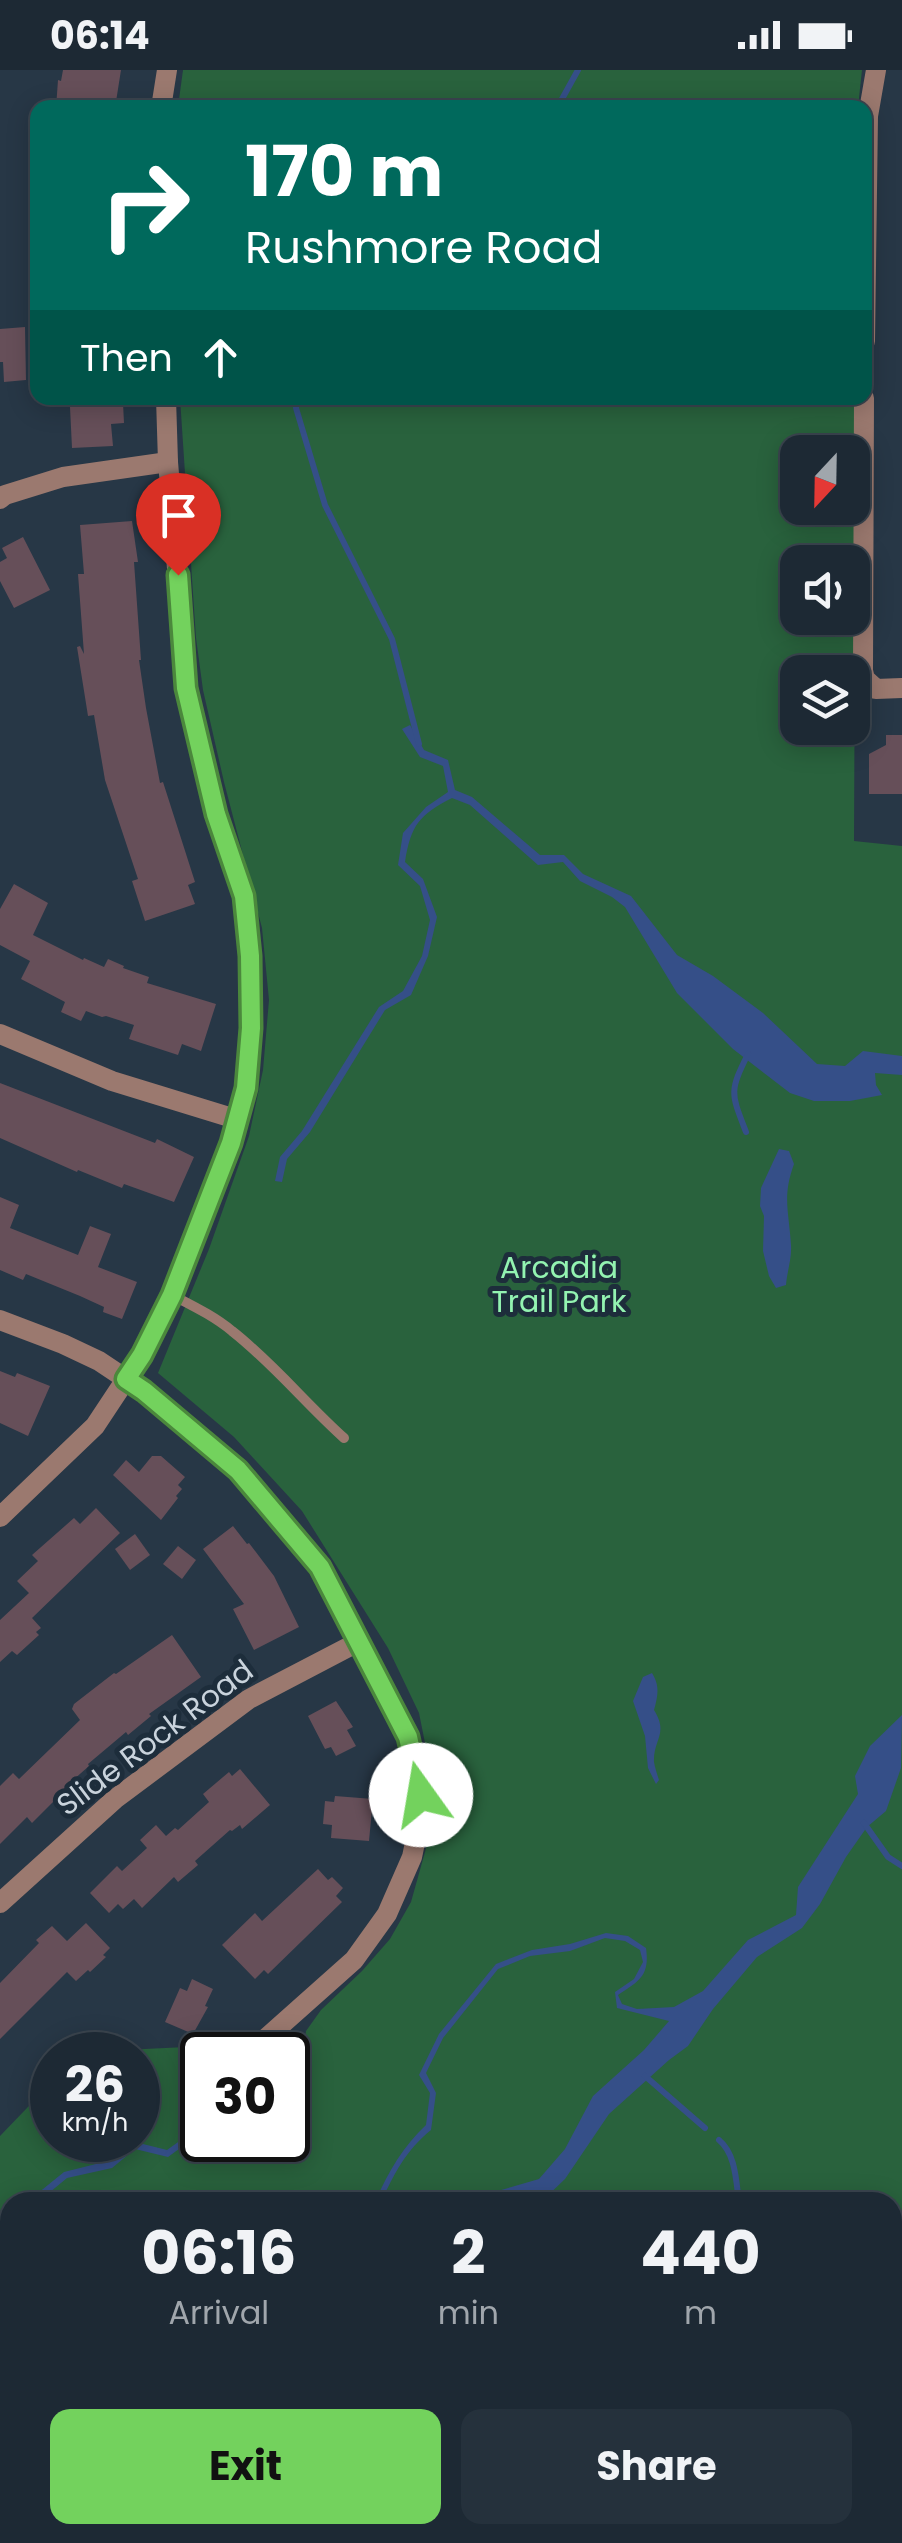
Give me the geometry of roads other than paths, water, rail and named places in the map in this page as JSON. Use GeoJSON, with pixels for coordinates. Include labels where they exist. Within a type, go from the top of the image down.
{"type":"FeatureCollection","features":[{"type":"Feature","properties":{"kind":"street"},"geometry":{"type":"LineString","coordinates":[[162,100],[167,70]]}},
{"type":"Feature","properties":{"kind":"street"},"geometry":{"type":"LineString","coordinates":[[871,100],[876,70]]}},
{"type":"Feature","properties":{"kind":"street"},"geometry":{"type":"LineString","coordinates":[[0,1517],[95,1426],[142,1355],[192,1244],[246,1088],[251,1028],[244,896],[216,814],[186,688],[166,405]]}},
{"type":"Feature","properties":{"kind":"street"},"geometry":{"type":"LineString","coordinates":[[864,405],[862,671],[876,689],[902,688]]}},
{"type":"Feature","properties":{"kind":"street"},"geometry":{"type":"LineString","coordinates":[[2,493],[63,478],[168,462]]}},
{"type":"Feature","properties":{"kind":"street"},"geometry":{"type":"LineString","coordinates":[[0,1034],[112,1081],[238,1120]]}},
{"type":"Feature","properties":{"kind":"street"},"geometry":{"type":"LineString","coordinates":[[0,1320],[99,1361],[215,1448],[238,1470],[320,1567],[408,1737],[421,1795],[412,1856],[387,1914],[354,1960],[274,2032]]}},
{"type":"Feature","properties":{"kind":"street","name":"Slide Rock Road"},"geometry":{"type":"LineString","coordinates":[[0,1903],[115,1799],[248,1699],[360,1642]]}},
{"type":"Feature","properties":{"kind":"lane"},"geometry":{"type":"LineString","coordinates":[[172,1295],[232,1330],[344,1438]]}},
{"type":"Feature","properties":{"kind":"water"},"geometry":{"type":"Polygon","coordinates":[[[410,725],[424,750],[448,760],[455,790],[472,797],[540,855],[564,855],[583,874],[631,896],[677,955],[763,1013],[817,1064],[845,1066],[863,1051],[902,1056],[902,1075],[875,1073],[882,1095],[850,1101],[814,1101],[790,1093],[733,1049],[677,993],[625,907],[580,881],[563,862],[538,865],[470,805],[452,798],[418,822],[407,849],[405,862],[423,879],[437,917],[428,956],[411,995],[385,1010],[310,1132],[287,1159],[282,1182],[275,1181],[280,1157],[302,1131],[379,1007],[403,991],[422,956],[430,920],[420,886],[398,865],[403,833],[426,807],[448,792],[443,766],[420,757],[402,729],[410,725]]]}},
{"type":"Feature","properties":{"kind":"water"},"geometry":{"type":"Polygon","coordinates":[[[779,1149],[789,1151],[794,1164],[787,1195],[790,1260],[786,1285],[776,1288],[763,1251],[764,1216],[760,1206],[761,1188],[779,1149]]]}},
{"type":"Feature","properties":{"kind":"water"},"geometry":{"type":"Polygon","coordinates":[[[652,1673],[658,1691],[654,1710],[660,1725],[654,1754],[659,1780],[656,1784],[648,1768],[645,1736],[633,1701],[643,1677],[652,1673]]]}},
{"type":"Feature","properties":{"kind":"water"},"geometry":{"type":"Polygon","coordinates":[[[902,1715],[901,1768],[886,1811],[867,1827],[820,1904],[802,1928],[757,1957],[688,2046],[609,2114],[565,2179],[551,2192],[494,2192],[539,2179],[565,2149],[593,2096],[644,2050],[669,2021],[617,2008],[615,1992],[634,1979],[643,1962],[640,1950],[625,1941],[605,1938],[570,1951],[530,1956],[498,1969],[443,2038],[426,2073],[436,2093],[431,2130],[414,2146],[386,2192],[380,2192],[404,2150],[426,2125],[430,2093],[419,2075],[439,2034],[496,1964],[532,1950],[606,1933],[628,1936],[646,1948],[644,1971],[618,1995],[622,2004],[637,2009],[674,2007],[703,1991],[748,1940],[796,1915],[798,1887],[858,1794],[855,1776],[870,1746],[902,1715]]]}},
{"type":"Feature","properties":{"kind":"water"},"geometry":{"type":"Polygon","coordinates":[[[180,2141],[180,2148],[168,2157],[160,2155],[160,2148],[167,2150],[180,2141]]]}},
{"type":"Feature","properties":{"kind":"water"},"geometry":{"type":"Polygon","coordinates":[[[119,2162],[112,2168],[67,2178],[50,2192],[39,2192],[64,2172],[119,2162]]]}},
{"type":"Feature","properties":{"kind":"waterway"},"geometry":{"type":"LineString","coordinates":[[561,100],[578,70]]}},
{"type":"Feature","properties":{"kind":"waterway"},"geometry":{"type":"LineString","coordinates":[[297,405],[325,505],[392,639],[419,744]]}},
{"type":"Feature","properties":{"kind":"waterway"},"geometry":{"type":"LineString","coordinates":[[746,1132],[734,1093],[748,1054]]}},
{"type":"Feature","properties":{"kind":"waterway"},"geometry":{"type":"LineString","coordinates":[[864,1823],[888,1857],[902,1866]]}},
{"type":"Feature","properties":{"kind":"waterway"},"geometry":{"type":"LineString","coordinates":[[645,2076],[705,2128]]}},
{"type":"Feature","properties":{"kind":"waterway"},"geometry":{"type":"LineString","coordinates":[[719,2140],[732,2160],[738,2192]]}},
{"type":"Feature","properties":{"kind":"park label","name":"Arcadia Trail Park"},"geometry":{"type":"Point","coordinates":[559,1285]}}]}
